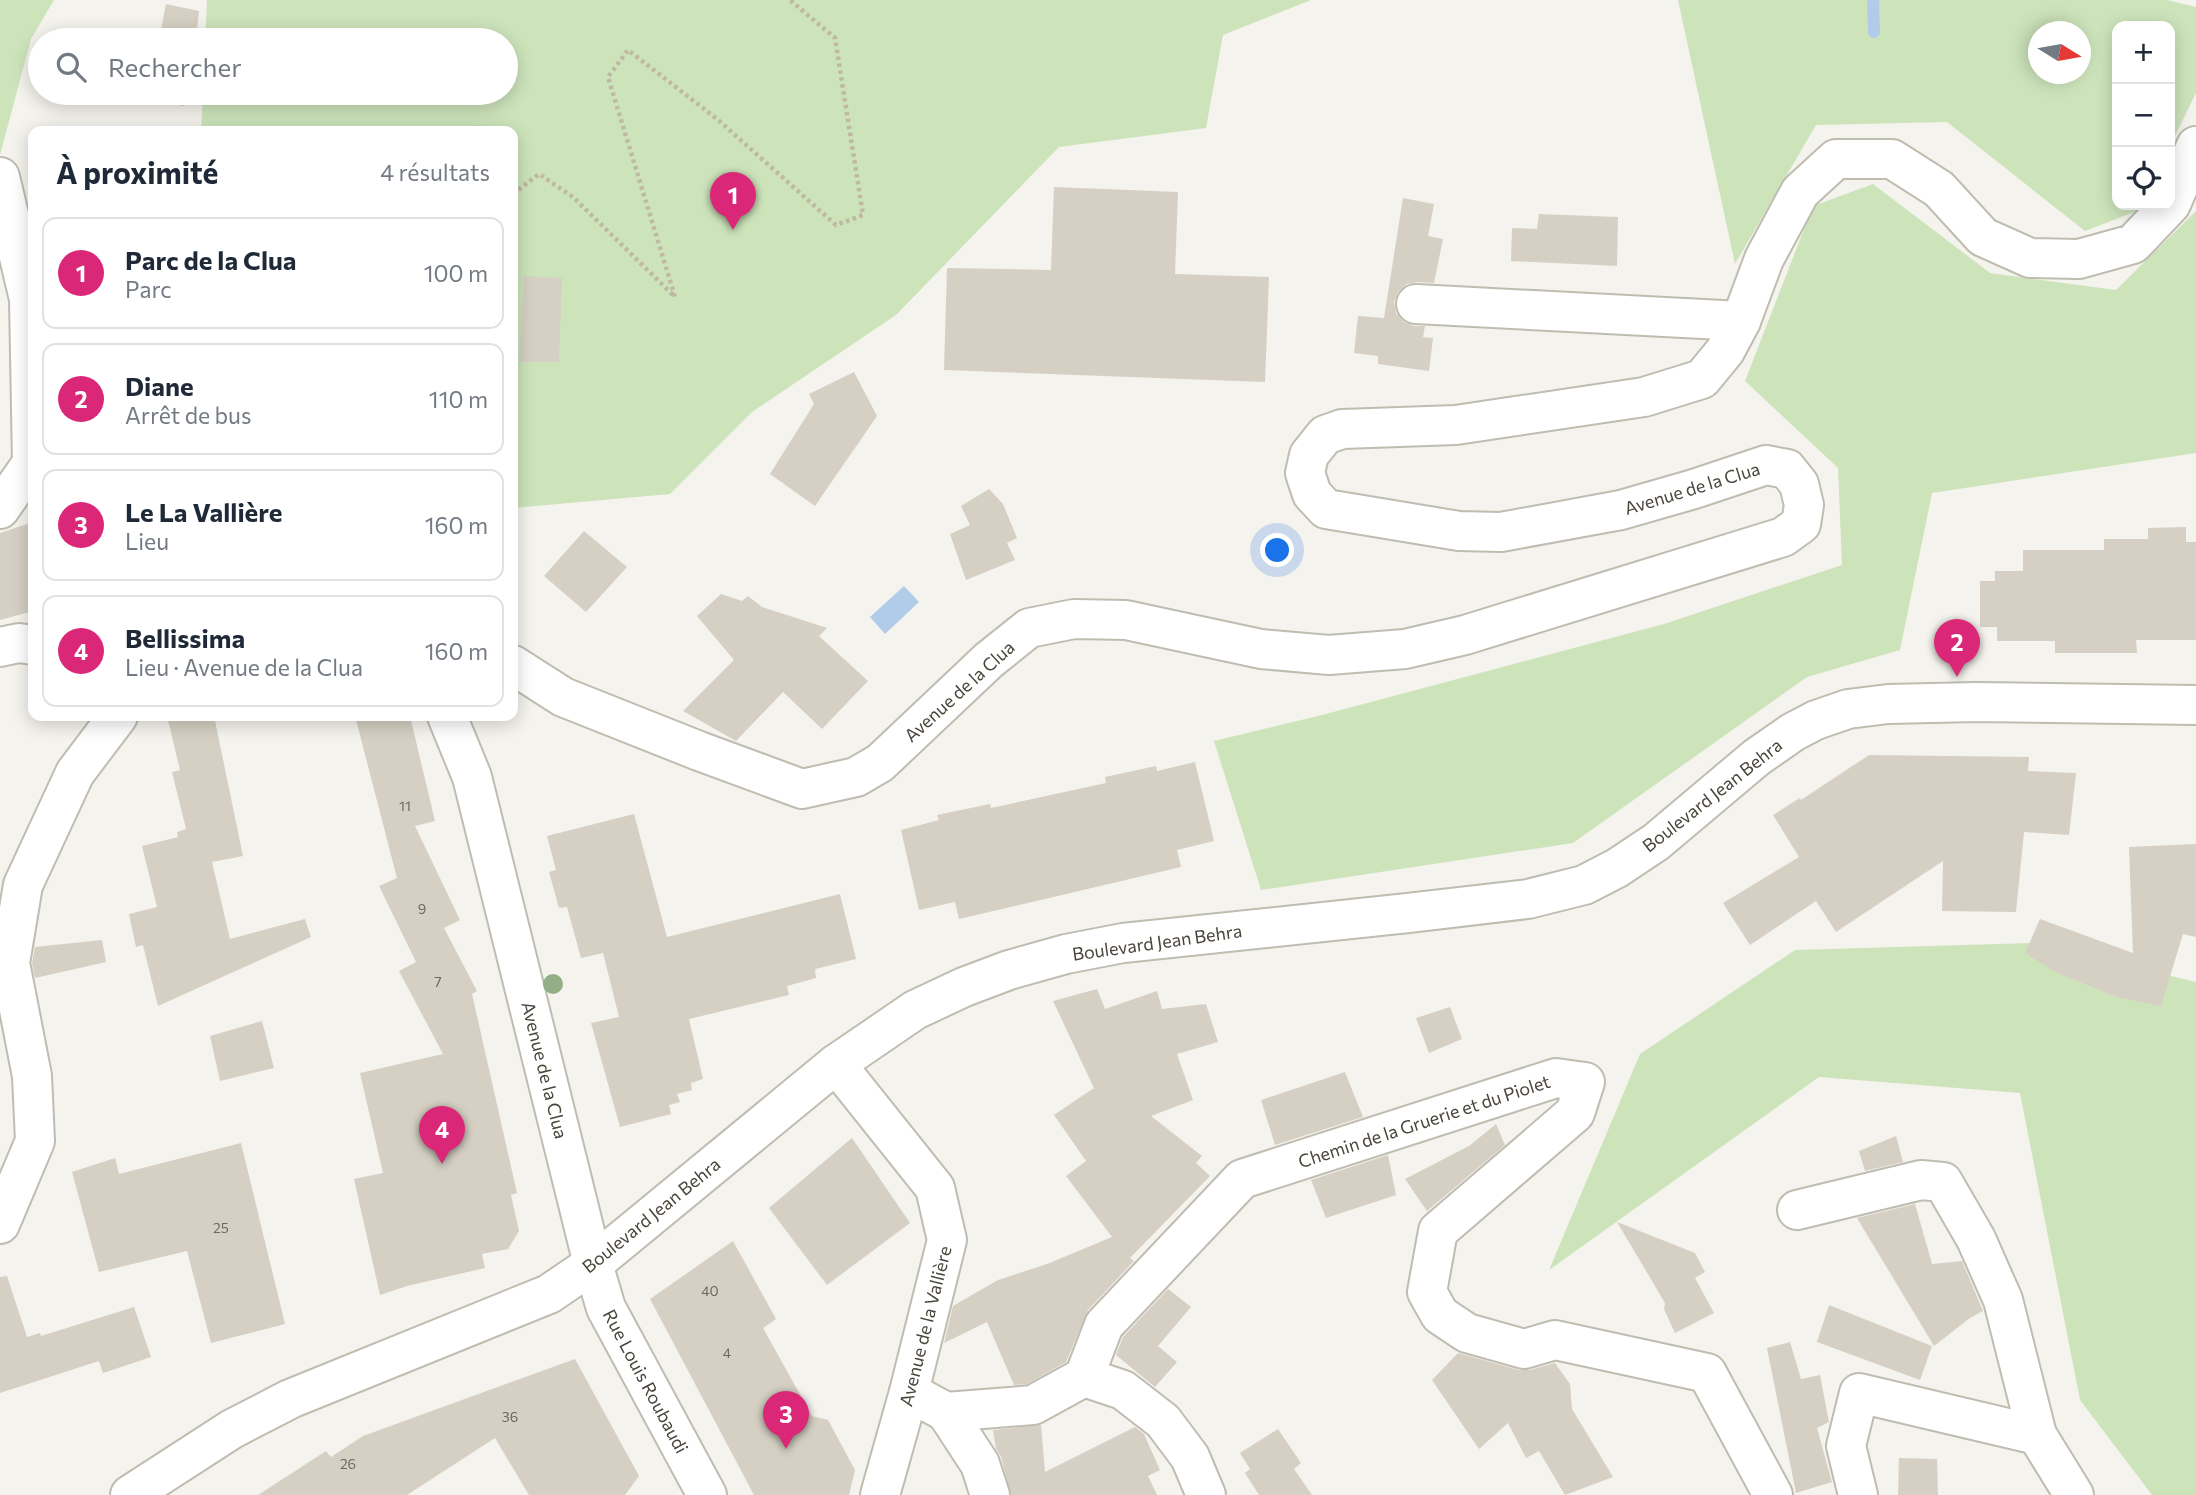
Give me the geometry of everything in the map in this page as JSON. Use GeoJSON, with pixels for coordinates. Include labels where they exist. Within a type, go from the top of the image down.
{"type":"FeatureCollection","features":[{"type":"Feature","properties":{"kind":"street","name":"Avenue de la Clua"},"geometry":{"type":"LineString","coordinates":[[518,668],[563,697],[802,789],[856,777],[880,762],[989,660],[1029,628],[1074,619],[1126,620],[1261,649],[1329,656],[1405,649],[1465,635],[1783,537],[1801,524],[1804,505],[1799,484],[1787,470],[1766,465],[1621,510],[1501,532],[1459,531],[1325,509],[1312,494],[1305,473],[1309,455],[1325,435],[1342,429],[1456,425],[1644,397],[1702,379],[1725,351],[1741,321],[1764,259],[1800,192],[1836,159],[1892,159],[1939,189],[1983,237],[2030,258],[2079,259],[2133,244],[2171,204],[2196,146]]}},
{"type":"Feature","properties":{"kind":"street"},"geometry":{"type":"LineString","coordinates":[[0,177],[28,295]]}},
{"type":"Feature","properties":{"kind":"street"},"geometry":{"type":"LineString","coordinates":[[1416,304],[1741,321]]}},
{"type":"Feature","properties":{"kind":"street"},"geometry":{"type":"LineString","coordinates":[[0,509],[28,469]]}},
{"type":"Feature","properties":{"kind":"street"},"geometry":{"type":"LineString","coordinates":[[0,647],[19,643],[28,644]]}},
{"type":"Feature","properties":{"kind":"street","name":"Boulevard Jean Behra"},"geometry":{"type":"LineString","coordinates":[[130,1495],[232,1429],[279,1405],[549,1294],[593,1264],[836,1064],[915,1010],[964,987],[1009,970],[1066,954],[1123,943],[1408,914],[1528,898],[1584,885],[1617,868],[1656,842],[1757,757],[1793,732],[1816,720],[1848,709],[1888,704],[1976,702],[2196,705]]}},
{"type":"Feature","properties":{"kind":"street"},"geometry":{"type":"LineString","coordinates":[[0,1224],[35,1141],[32,1076],[10,963],[23,885],[75,773],[114,721]]}},
{"type":"Feature","properties":{"kind":"street","name":"Avenue de la Clua"},"geometry":{"type":"LineString","coordinates":[[449,721],[472,777],[593,1264]]}},
{"type":"Feature","properties":{"kind":"street","name":"Avenue de la Vallière"},"geometry":{"type":"LineString","coordinates":[[836,1064],[935,1188],[947,1240],[880,1495]]}},
{"type":"Feature","properties":{"kind":"street","name":"Chemin de la Gruerie et du Piolet"},"geometry":{"type":"LineString","coordinates":[[1084,1377],[1104,1325],[1242,1179],[1556,1078],[1585,1082],[1575,1113],[1438,1231],[1427,1292],[1440,1315],[1466,1333],[1524,1349],[1555,1340],[1707,1373],[1773,1495]]}},
{"type":"Feature","properties":{"kind":"street"},"geometry":{"type":"LineString","coordinates":[[1797,1210],[1921,1180],[1943,1182],[1976,1239],[2003,1300],[2037,1435],[2074,1495]]}},
{"type":"Feature","properties":{"kind":"street","name":"Rue Louis Roubaudi"},"geometry":{"type":"LineString","coordinates":[[593,1264],[606,1308],[707,1495]]}},
{"type":"Feature","properties":{"kind":"street"},"geometry":{"type":"LineString","coordinates":[[946,1412],[1033,1405],[1084,1377],[1123,1390],[1163,1421],[1190,1457],[1206,1495]]}},
{"type":"Feature","properties":{"kind":"street"},"geometry":{"type":"LineString","coordinates":[[909,1392],[946,1412],[980,1464],[990,1495]]}},
{"type":"Feature","properties":{"kind":"street"},"geometry":{"type":"LineString","coordinates":[[1858,1495],[1846,1446],[1859,1393],[2037,1435]]}},
{"type":"Feature","properties":{"kind":"path"},"geometry":{"type":"LineString","coordinates":[[518,190],[538,174],[573,197],[675,297],[608,77],[628,50],[717,119],[836,225],[863,215],[835,38],[790,0]]}},
{"type":"Feature","properties":{"kind":"green space"},"geometry":{"type":"Polygon","coordinates":[[[0,0],[54,0],[37,28],[28,28],[28,50],[0,155],[0,0]]]}},
{"type":"Feature","properties":{"kind":"green space"},"geometry":{"type":"Polygon","coordinates":[[[207,0],[1311,0],[1223,35],[1206,128],[1059,147],[896,315],[752,412],[670,494],[518,508],[518,126],[201,126],[202,105],[518,105],[518,28],[206,28],[207,0]]]}},
{"type":"Feature","properties":{"kind":"green space"},"geometry":{"type":"Polygon","coordinates":[[[1678,0],[2167,0],[2196,7],[2196,93],[2175,136],[2175,21],[2112,21],[2112,210],[2138,210],[2085,231],[1947,122],[1816,125],[1735,264],[1678,0]]]}},
{"type":"Feature","properties":{"kind":"green space"},"geometry":{"type":"Polygon","coordinates":[[[1873,184],[1990,273],[2116,290],[2196,211],[2196,453],[1932,493],[1900,650],[1807,677],[1573,843],[1261,890],[1214,741],[1664,624],[1842,565],[1838,468],[1745,381],[1813,206],[1873,184]]]}},
{"type":"Feature","properties":{"kind":"green space"},"geometry":{"type":"Polygon","coordinates":[[[2032,943],[2196,982],[2196,1495],[2152,1495],[2080,1400],[2020,1093],[1819,1077],[1549,1270],[1640,1054],[1795,950],[2032,943]]]}},
{"type":"Feature","properties":{"kind":"water"},"geometry":{"type":"Polygon","coordinates":[[[904,586],[919,602],[885,634],[870,617],[904,586]]]}},
{"type":"Feature","properties":{"kind":"building"},"geometry":{"type":"Polygon","coordinates":[[[166,4],[199,11],[197,28],[161,28],[166,4]]]}},
{"type":"Feature","properties":{"kind":"building"},"geometry":{"type":"Polygon","coordinates":[[[1054,187],[1178,192],[1175,274],[1269,277],[1265,382],[944,370],[947,268],[1051,270],[1054,187]]]}},
{"type":"Feature","properties":{"kind":"building"},"geometry":{"type":"Polygon","coordinates":[[[1403,198],[1434,204],[1428,236],[1443,239],[1434,283],[1407,284],[1398,292],[1394,302],[1396,313],[1404,322],[1425,326],[1423,337],[1433,338],[1429,371],[1378,364],[1378,356],[1354,353],[1358,316],[1384,318],[1403,198]]]}},
{"type":"Feature","properties":{"kind":"building"},"geometry":{"type":"Polygon","coordinates":[[[1539,214],[1618,217],[1617,266],[1511,261],[1512,228],[1537,229],[1539,214]]]}},
{"type":"Feature","properties":{"kind":"building"},"geometry":{"type":"Polygon","coordinates":[[[524,276],[562,278],[559,362],[519,362],[524,276]]]}},
{"type":"Feature","properties":{"kind":"building"},"geometry":{"type":"Polygon","coordinates":[[[854,372],[877,416],[815,506],[770,474],[814,404],[809,394],[854,372]]]}},
{"type":"Feature","properties":{"kind":"building"},"geometry":{"type":"Polygon","coordinates":[[[989,489],[1003,504],[1017,538],[1007,543],[1015,560],[966,580],[950,534],[970,525],[961,506],[989,489]]]}},
{"type":"Feature","properties":{"kind":"building"},"geometry":{"type":"Polygon","coordinates":[[[28,524],[28,612],[0,620],[0,533],[28,524]]]}},
{"type":"Feature","properties":{"kind":"building"},"geometry":{"type":"Polygon","coordinates":[[[2186,527],[2186,542],[2196,542],[2196,640],[2136,640],[2137,653],[2055,653],[2055,641],[1997,641],[1997,627],[1980,627],[1980,581],[1995,581],[1995,571],[2023,571],[2023,550],[2104,550],[2104,539],[2148,539],[2148,528],[2186,527]]]}},
{"type":"Feature","properties":{"kind":"building"},"geometry":{"type":"Polygon","coordinates":[[[584,531],[627,567],[586,612],[544,576],[584,531]]]}},
{"type":"Feature","properties":{"kind":"building"},"geometry":{"type":"Polygon","coordinates":[[[721,594],[742,601],[748,596],[762,607],[827,628],[819,636],[868,681],[822,729],[783,692],[736,741],[683,711],[734,660],[697,616],[721,594]]]}},
{"type":"Feature","properties":{"kind":"building"},"geometry":{"type":"Polygon","coordinates":[[[168,721],[215,721],[243,856],[212,862],[230,939],[305,919],[311,937],[158,1006],[143,945],[136,947],[129,914],[157,907],[142,846],[178,837],[177,832],[186,829],[172,772],[180,770],[168,721]]]}},
{"type":"Feature","properties":{"kind":"building"},"geometry":{"type":"Polygon","coordinates":[[[356,721],[411,721],[435,821],[415,826],[460,920],[444,928],[477,991],[472,994],[517,1193],[511,1195],[519,1231],[508,1249],[482,1254],[485,1268],[380,1295],[354,1179],[383,1173],[360,1073],[443,1054],[399,971],[416,962],[379,886],[397,878],[356,721]]]}},
{"type":"Feature","properties":{"kind":"building"},"geometry":{"type":"Polygon","coordinates":[[[1869,755],[2029,757],[2028,771],[2076,773],[2069,835],[2024,832],[2016,912],[1942,911],[1943,861],[1836,932],[1816,901],[1750,945],[1723,903],[1799,857],[1773,815],[1800,798],[1801,800],[1869,755]]]}},
{"type":"Feature","properties":{"kind":"building"},"geometry":{"type":"Polygon","coordinates":[[[1195,762],[1214,841],[1177,850],[1181,867],[959,919],[955,902],[919,910],[901,830],[939,820],[937,815],[990,804],[991,808],[1106,783],[1105,777],[1156,766],[1157,771],[1195,762]]]}},
{"type":"Feature","properties":{"kind":"building"},"geometry":{"type":"Polygon","coordinates":[[[634,814],[667,937],[840,894],[856,959],[815,969],[816,978],[787,986],[789,995],[689,1019],[703,1079],[691,1083],[692,1090],[677,1094],[680,1102],[669,1105],[671,1114],[620,1127],[591,1023],[619,1017],[603,953],[581,958],[567,907],[559,908],[549,872],[556,870],[547,836],[634,814]]]}},
{"type":"Feature","properties":{"kind":"building"},"geometry":{"type":"Polygon","coordinates":[[[2196,844],[2196,937],[2183,934],[2161,1006],[2117,997],[2057,973],[2025,953],[2040,919],[2133,953],[2129,847],[2196,844]]]}},
{"type":"Feature","properties":{"kind":"building"},"geometry":{"type":"Polygon","coordinates":[[[102,940],[106,962],[35,978],[32,963],[35,947],[102,940]]]}},
{"type":"Feature","properties":{"kind":"building"},"geometry":{"type":"Polygon","coordinates":[[[1097,989],[1105,1009],[1157,991],[1162,1009],[1206,1004],[1218,1042],[1177,1054],[1193,1100],[1151,1116],[1202,1156],[1196,1163],[1210,1176],[1130,1258],[1134,1261],[1088,1310],[1066,1362],[1027,1384],[1014,1385],[987,1322],[944,1343],[953,1306],[998,1280],[1047,1264],[1112,1237],[1066,1176],[1086,1161],[1054,1115],[1094,1088],[1053,1001],[1097,989]]]}},
{"type":"Feature","properties":{"kind":"building"},"geometry":{"type":"Polygon","coordinates":[[[1450,1007],[1462,1039],[1429,1053],[1416,1018],[1450,1007]]]}},
{"type":"Feature","properties":{"kind":"building"},"geometry":{"type":"Polygon","coordinates":[[[262,1021],[274,1068],[220,1081],[210,1036],[262,1021]]]}},
{"type":"Feature","properties":{"kind":"building"},"geometry":{"type":"Polygon","coordinates":[[[1345,1072],[1363,1117],[1275,1145],[1261,1100],[1345,1072]]]}},
{"type":"Feature","properties":{"kind":"building"},"geometry":{"type":"Polygon","coordinates":[[[1496,1124],[1505,1145],[1427,1211],[1405,1179],[1469,1146],[1496,1124]]]}},
{"type":"Feature","properties":{"kind":"building"},"geometry":{"type":"Polygon","coordinates":[[[1896,1136],[1903,1162],[1865,1171],[1859,1151],[1896,1136]]]}},
{"type":"Feature","properties":{"kind":"building"},"geometry":{"type":"Polygon","coordinates":[[[852,1138],[910,1223],[827,1285],[769,1208],[852,1138]]]}},
{"type":"Feature","properties":{"kind":"building"},"geometry":{"type":"Polygon","coordinates":[[[241,1143],[285,1324],[211,1343],[187,1251],[99,1272],[72,1172],[115,1158],[119,1174],[241,1143]]]}},
{"type":"Feature","properties":{"kind":"building"},"geometry":{"type":"Polygon","coordinates":[[[1388,1155],[1396,1195],[1326,1218],[1311,1180],[1388,1155]]]}},
{"type":"Feature","properties":{"kind":"building"},"geometry":{"type":"Polygon","coordinates":[[[1915,1204],[1932,1264],[1962,1261],[1983,1311],[1934,1346],[1857,1218],[1915,1204]]]}},
{"type":"Feature","properties":{"kind":"building"},"geometry":{"type":"Polygon","coordinates":[[[1617,1222],[1695,1253],[1705,1272],[1695,1278],[1714,1313],[1675,1333],[1664,1309],[1665,1303],[1617,1222]]]}},
{"type":"Feature","properties":{"kind":"building"},"geometry":{"type":"Polygon","coordinates":[[[733,1241],[776,1319],[763,1328],[812,1416],[828,1420],[855,1470],[849,1495],[754,1495],[650,1299],[733,1241]]]}},
{"type":"Feature","properties":{"kind":"building"},"geometry":{"type":"Polygon","coordinates":[[[7,1276],[27,1337],[40,1333],[41,1336],[134,1307],[151,1357],[103,1373],[99,1361],[0,1393],[0,1277],[7,1276]]]}},
{"type":"Feature","properties":{"kind":"building"},"geometry":{"type":"Polygon","coordinates":[[[1168,1289],[1191,1307],[1158,1346],[1177,1362],[1155,1387],[1116,1355],[1123,1337],[1168,1289]]]}},
{"type":"Feature","properties":{"kind":"building"},"geometry":{"type":"Polygon","coordinates":[[[1829,1305],[1932,1346],[1920,1380],[1817,1342],[1829,1305]]]}},
{"type":"Feature","properties":{"kind":"building"},"geometry":{"type":"Polygon","coordinates":[[[1790,1342],[1801,1379],[1820,1375],[1829,1422],[1817,1428],[1832,1482],[1796,1493],[1767,1348],[1790,1342]]]}},
{"type":"Feature","properties":{"kind":"building"},"geometry":{"type":"Polygon","coordinates":[[[1458,1353],[1519,1370],[1555,1363],[1570,1384],[1572,1409],[1613,1477],[1565,1495],[1539,1451],[1526,1458],[1508,1423],[1479,1449],[1432,1380],[1458,1353]]]}},
{"type":"Feature","properties":{"kind":"building"},"geometry":{"type":"Polygon","coordinates":[[[575,1359],[639,1476],[625,1495],[529,1495],[495,1438],[407,1495],[258,1495],[326,1451],[331,1457],[363,1436],[575,1359]]]}},
{"type":"Feature","properties":{"kind":"building"},"geometry":{"type":"Polygon","coordinates":[[[1041,1425],[1045,1472],[1135,1427],[1144,1434],[1160,1470],[1148,1476],[1157,1495],[1011,1495],[1001,1457],[996,1449],[993,1430],[1041,1425]]]}},
{"type":"Feature","properties":{"kind":"building"},"geometry":{"type":"Polygon","coordinates":[[[1278,1429],[1301,1463],[1294,1469],[1312,1495],[1259,1495],[1245,1473],[1250,1469],[1240,1453],[1278,1429]]]}},
{"type":"Feature","properties":{"kind":"building"},"geometry":{"type":"Polygon","coordinates":[[[1899,1458],[1937,1459],[1938,1495],[1898,1495],[1899,1458]]]}},
{"type":"Feature","properties":{"kind":"waterway"},"geometry":{"type":"LineString","coordinates":[[1873,0],[1874,32]]}},
{"type":"Feature","properties":{"kind":"place","name":"Parc de la Clua"},"geometry":{"type":"Point","coordinates":[733,230]}},
{"type":"Feature","properties":{"kind":"place","name":"Diane"},"geometry":{"type":"Point","coordinates":[1957,677]}},
{"type":"Feature","properties":{"kind":"place","name":"Bellissima"},"geometry":{"type":"Point","coordinates":[442,1164]}},
{"type":"Feature","properties":{"kind":"place","name":"Le La Vallière"},"geometry":{"type":"Point","coordinates":[786,1449]}}]}
